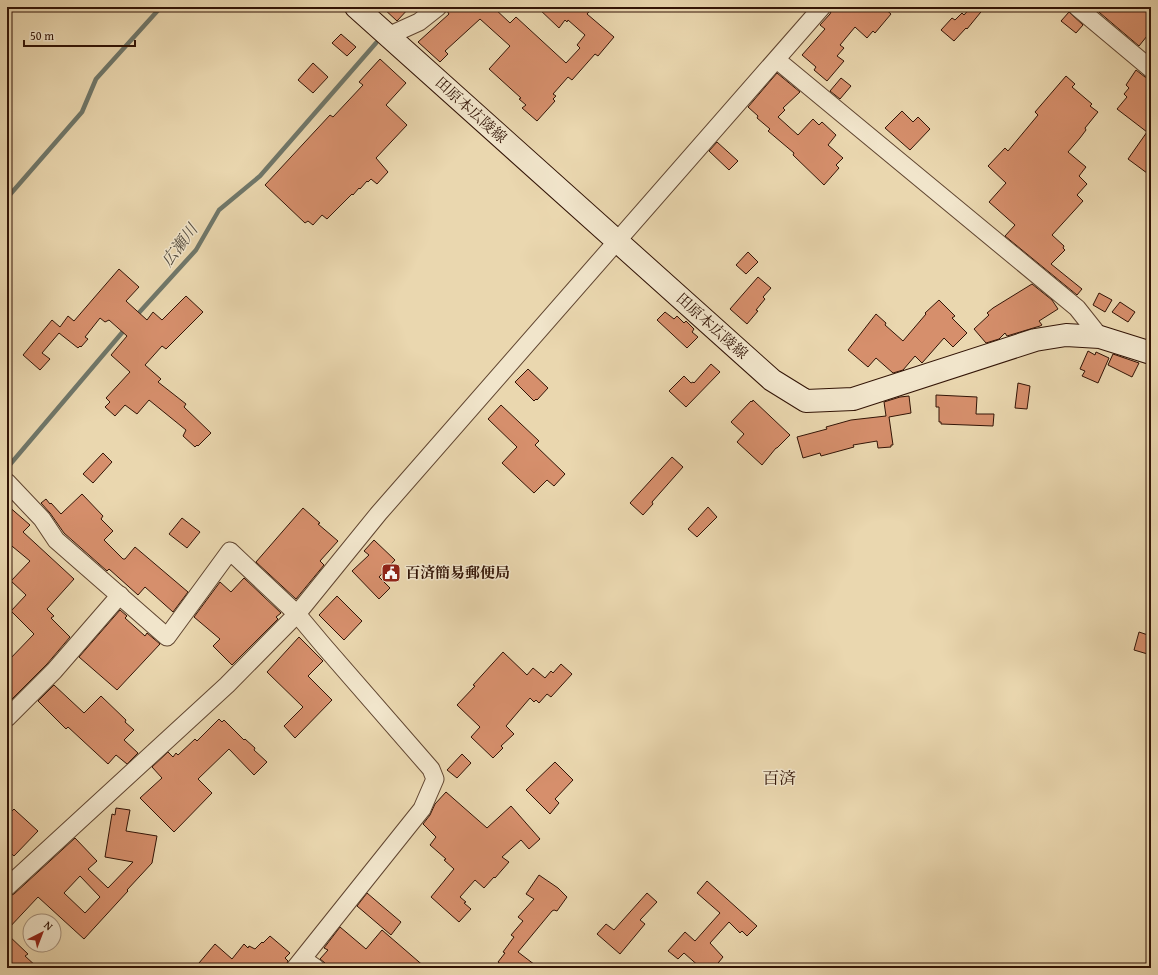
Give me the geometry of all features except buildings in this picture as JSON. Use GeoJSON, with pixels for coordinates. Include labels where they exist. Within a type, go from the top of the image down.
{"type":"FeatureCollection","features":[{"type":"Feature","properties":{"kind":"main road","name":"田原本広陵線"},"geometry":{"type":"LineString","coordinates":[[356,7],[772,380],[806,401],[853,399],[1035,340],[1066,335],[1100,336],[1151,353]]}},
{"type":"Feature","properties":{"kind":"street"},"geometry":{"type":"LineString","coordinates":[[388,36],[419,22],[438,7]]}},
{"type":"Feature","properties":{"kind":"street"},"geometry":{"type":"LineString","coordinates":[[7,887],[227,685],[297,614],[379,513],[822,7]]}},
{"type":"Feature","properties":{"kind":"street"},"geometry":{"type":"LineString","coordinates":[[1077,7],[1151,69]]}},
{"type":"Feature","properties":{"kind":"street"},"geometry":{"type":"LineString","coordinates":[[777,60],[1077,308],[1100,336]]}},
{"type":"Feature","properties":{"kind":"street"},"geometry":{"type":"LineString","coordinates":[[7,482],[42,519],[56,540],[167,637],[230,551],[297,614],[322,645],[431,769],[435,779],[422,809],[305,965]]}},
{"type":"Feature","properties":{"kind":"street"},"geometry":{"type":"LineString","coordinates":[[7,718],[54,671],[120,595]]}},
{"type":"Feature","properties":{"kind":"waterway","name":"広瀬川"},"geometry":{"type":"LineString","coordinates":[[7,198],[82,112],[96,79],[161,7]]}},
{"type":"Feature","properties":{"kind":"waterway","name":"広瀬川"},"geometry":{"type":"LineString","coordinates":[[136,316],[196,250],[219,210],[260,176],[376,43]]}},
{"type":"Feature","properties":{"kind":"waterway","name":"広瀬川"},"geometry":{"type":"LineString","coordinates":[[7,468],[126,328]]}},
{"type":"Feature","properties":{"kind":"place","name":"百済簡易郵便局"},"geometry":{"type":"Point","coordinates":[391,573]}},
{"type":"Feature","properties":{"kind":"district","name":"百済"},"geometry":{"type":"Point","coordinates":[779,778]}}]}
